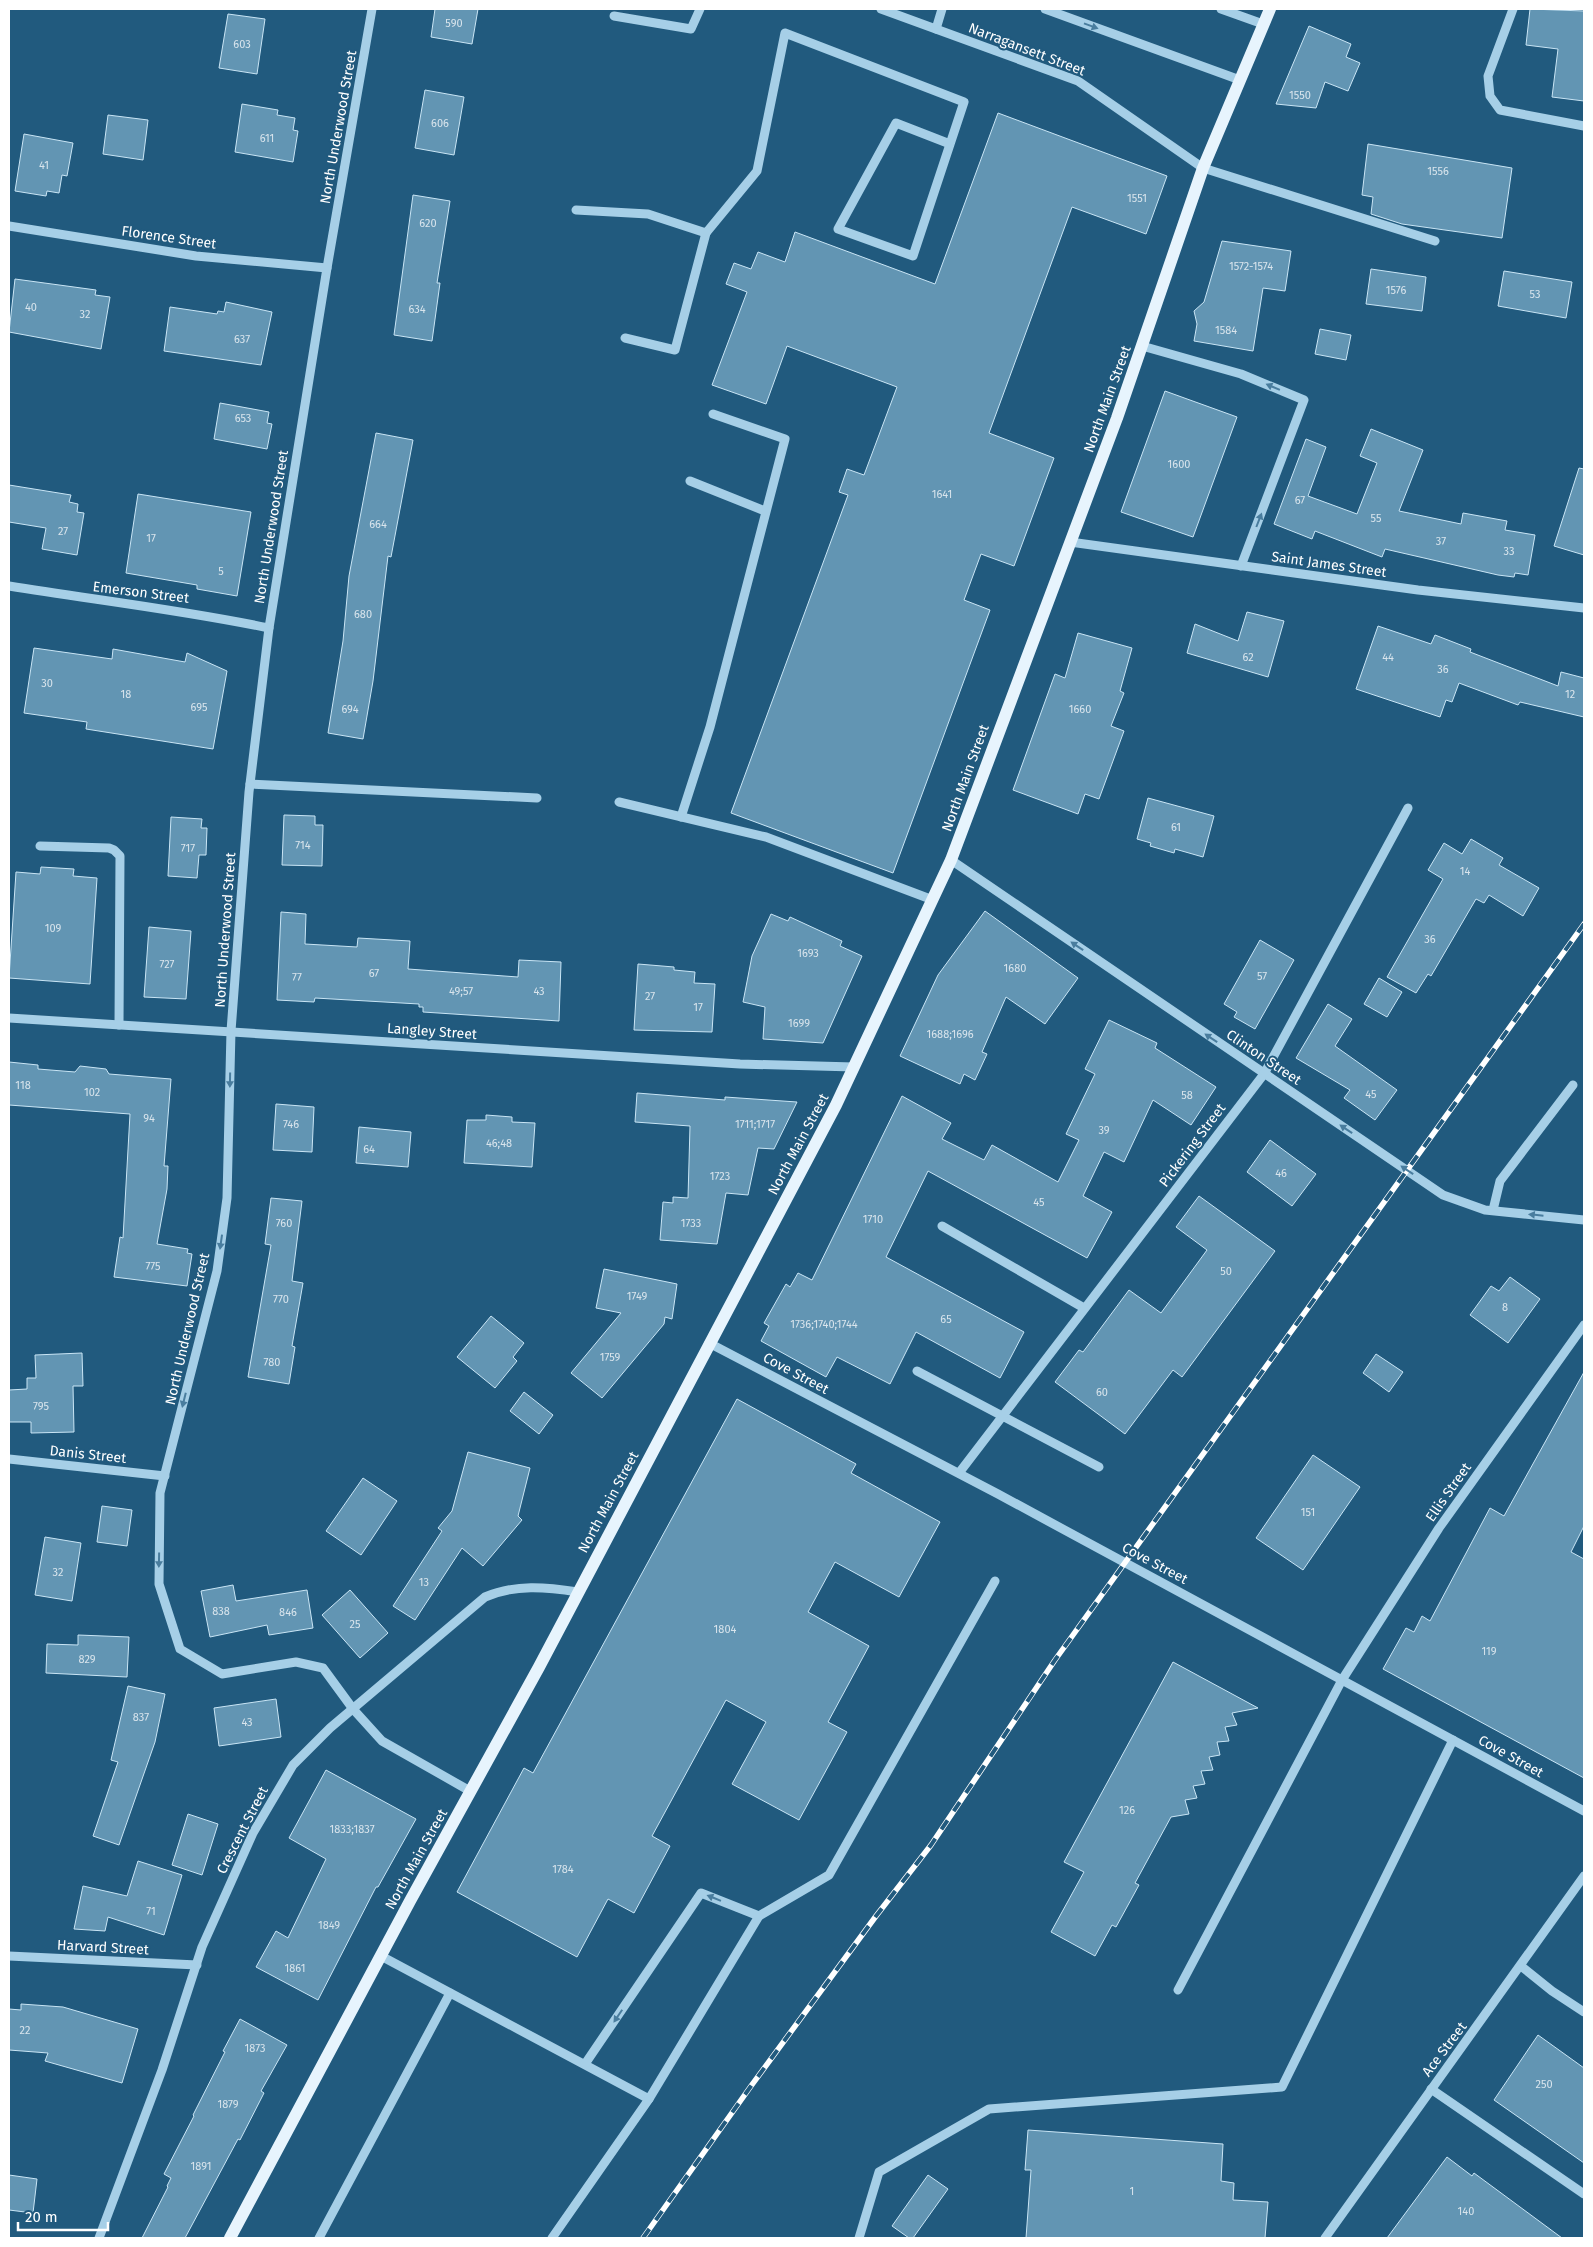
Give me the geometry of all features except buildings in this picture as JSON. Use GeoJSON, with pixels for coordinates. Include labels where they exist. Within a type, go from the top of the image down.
{"type":"FeatureCollection","features":[{"type":"Feature","properties":{"kind":"main road","name":"North Main Street"},"geometry":{"type":"LineString","coordinates":[[230,2238],[578,1592],[831,1114],[933,900],[950,860],[1070,542],[1142,346],[1203,168],[1270,9]]}},
{"type":"Feature","properties":{"kind":"street","name":"North Underwood Street"},"geometry":{"type":"LineString","coordinates":[[372,9],[327,268],[269,628],[250,784],[231,1031],[227,1198],[217,1271],[160,1493],[159,1584],[180,1649],[222,1674],[296,1662],[323,1668],[353,1709],[382,1740],[470,1791]]}},
{"type":"Feature","properties":{"kind":"street"},"geometry":{"type":"LineString","coordinates":[[614,16],[691,29],[700,9]]}},
{"type":"Feature","properties":{"kind":"street","name":"Narragansett Street"},"geometry":{"type":"LineString","coordinates":[[881,9],[1078,81],[1203,168],[1435,241]]}},
{"type":"Feature","properties":{"kind":"street"},"geometry":{"type":"LineString","coordinates":[[936,29],[942,9]]}},
{"type":"Feature","properties":{"kind":"street"},"geometry":{"type":"LineString","coordinates":[[1045,9],[1240,80]]}},
{"type":"Feature","properties":{"kind":"street"},"geometry":{"type":"LineString","coordinates":[[1221,9],[1263,24]]}},
{"type":"Feature","properties":{"kind":"street"},"geometry":{"type":"LineString","coordinates":[[1513,9],[1488,76],[1490,96],[1500,110],[1584,126]]}},
{"type":"Feature","properties":{"kind":"street"},"geometry":{"type":"LineString","coordinates":[[624,338],[675,350],[706,233],[756,171],[785,33],[964,102],[913,256],[838,229],[896,123],[950,144]]}},
{"type":"Feature","properties":{"kind":"street"},"geometry":{"type":"LineString","coordinates":[[576,210],[648,214],[706,233]]}},
{"type":"Feature","properties":{"kind":"street","name":"Florence Street"},"geometry":{"type":"LineString","coordinates":[[9,226],[196,256],[327,268]]}},
{"type":"Feature","properties":{"kind":"street"},"geometry":{"type":"LineString","coordinates":[[1142,346],[1242,374],[1304,400],[1241,566]]}},
{"type":"Feature","properties":{"kind":"street"},"geometry":{"type":"LineString","coordinates":[[681,817],[710,727],[785,439],[713,414]]}},
{"type":"Feature","properties":{"kind":"street"},"geometry":{"type":"LineString","coordinates":[[690,481],[765,511]]}},
{"type":"Feature","properties":{"kind":"street","name":"Saint James Street"},"geometry":{"type":"LineString","coordinates":[[1070,542],[1418,590],[1584,608]]}},
{"type":"Feature","properties":{"kind":"street","name":"Emerson Street"},"geometry":{"type":"LineString","coordinates":[[9,586],[96,600],[198,613],[269,628]]}},
{"type":"Feature","properties":{"kind":"street"},"geometry":{"type":"LineString","coordinates":[[250,784],[538,798]]}},
{"type":"Feature","properties":{"kind":"street"},"geometry":{"type":"LineString","coordinates":[[619,802],[766,837],[933,900]]}},
{"type":"Feature","properties":{"kind":"street","name":"Pickering Street"},"geometry":{"type":"LineString","coordinates":[[958,1473],[1004,1416],[1084,1308],[1264,1074],[1408,808]]}},
{"type":"Feature","properties":{"kind":"street"},"geometry":{"type":"LineString","coordinates":[[40,846],[109,848],[120,856],[119,1025]]}},
{"type":"Feature","properties":{"kind":"street","name":"Clinton Street"},"geometry":{"type":"LineString","coordinates":[[950,860],[1443,1195],[1486,1210],[1584,1220]]}},
{"type":"Feature","properties":{"kind":"street","name":"Langley Street"},"geometry":{"type":"LineString","coordinates":[[9,1018],[730,1063],[854,1067]]}},
{"type":"Feature","properties":{"kind":"street"},"geometry":{"type":"LineString","coordinates":[[1493,1210],[1500,1181],[1573,1085]]}},
{"type":"Feature","properties":{"kind":"street"},"geometry":{"type":"LineString","coordinates":[[942,1226],[1084,1308]]}},
{"type":"Feature","properties":{"kind":"street","name":"Ellis Street"},"geometry":{"type":"LineString","coordinates":[[1178,1990],[1342,1680],[1439,1528],[1584,1325]]}},
{"type":"Feature","properties":{"kind":"street","name":"Cove Street"},"geometry":{"type":"LineString","coordinates":[[709,1343],[958,1473],[1584,1811]]}},
{"type":"Feature","properties":{"kind":"street"},"geometry":{"type":"LineString","coordinates":[[917,1371],[1099,1467]]}},
{"type":"Feature","properties":{"kind":"street","name":"Danis Street"},"geometry":{"type":"LineString","coordinates":[[9,1459],[165,1476]]}},
{"type":"Feature","properties":{"kind":"street"},"geometry":{"type":"LineString","coordinates":[[552,2238],[649,2099],[759,1916],[829,1875],[995,1581]]}},
{"type":"Feature","properties":{"kind":"street","name":"Crescent Street"},"geometry":{"type":"LineString","coordinates":[[99,2238],[162,2070],[202,1947],[253,1832],[293,1765],[330,1728],[485,1597],[504,1590],[544,1586],[578,1592]]}},
{"type":"Feature","properties":{"kind":"street"},"geometry":{"type":"LineString","coordinates":[[859,2238],[879,2172],[989,2109],[1282,2087],[1453,1740]]}},
{"type":"Feature","properties":{"kind":"street","name":"Ace Street"},"geometry":{"type":"LineString","coordinates":[[1325,2238],[1584,1876]]}},
{"type":"Feature","properties":{"kind":"street"},"geometry":{"type":"LineString","coordinates":[[585,2064],[701,1893],[759,1916]]}},
{"type":"Feature","properties":{"kind":"street","name":"Harvard Street"},"geometry":{"type":"LineString","coordinates":[[9,1956],[196,1966]]}},
{"type":"Feature","properties":{"kind":"street"},"geometry":{"type":"LineString","coordinates":[[381,1956],[649,2099]]}},
{"type":"Feature","properties":{"kind":"street"},"geometry":{"type":"LineString","coordinates":[[1521,1966],[1552,1991],[1584,2012]]}},
{"type":"Feature","properties":{"kind":"street"},"geometry":{"type":"LineString","coordinates":[[319,2238],[450,1993]]}},
{"type":"Feature","properties":{"kind":"street"},"geometry":{"type":"LineString","coordinates":[[1431,2089],[1584,2194]]}},
{"type":"Feature","properties":{"kind":"railway"},"geometry":{"type":"LineString","coordinates":[[643,2238],[751,2086],[876,1916],[931,1845],[1055,1660],[1584,924]]}}]}
